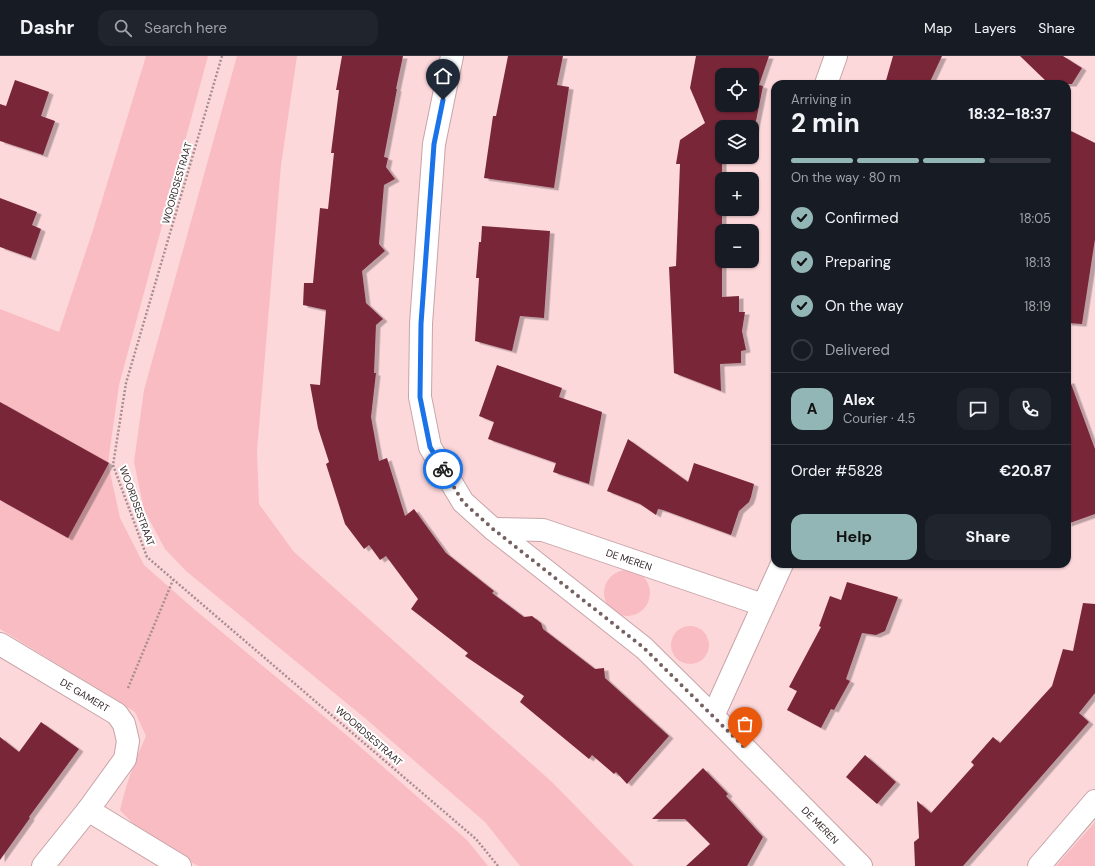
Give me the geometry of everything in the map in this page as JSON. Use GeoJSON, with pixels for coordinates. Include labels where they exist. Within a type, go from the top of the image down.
{"type":"FeatureCollection","features":[{"type":"Feature","properties":{"kind":"street","name":"DE MEREN"},"geometry":{"type":"LineString","coordinates":[[452,56],[434,144],[421,324],[420,397],[430,447],[463,502],[493,529],[644,648],[861,866]]}},
{"type":"Feature","properties":{"kind":"street"},"geometry":{"type":"LineString","coordinates":[[827,80],[836,56]]}},
{"type":"Feature","properties":{"kind":"street","name":"DE MEREN"},"geometry":{"type":"LineString","coordinates":[[493,529],[543,530],[763,605]]}},
{"type":"Feature","properties":{"kind":"street"},"geometry":{"type":"LineString","coordinates":[[713,716],[780,568]]}},
{"type":"Feature","properties":{"kind":"street","name":"DE GAMERT"},"geometry":{"type":"LineString","coordinates":[[0,644],[117,714],[124,724],[128,741],[125,759],[88,810],[43,866]]}},
{"type":"Feature","properties":{"kind":"street"},"geometry":{"type":"LineString","coordinates":[[1038,866],[1095,801]]}},
{"type":"Feature","properties":{"kind":"street"},"geometry":{"type":"LineString","coordinates":[[88,810],[180,866]]}},
{"type":"Feature","properties":{"kind":"path","name":"WOORDSESTRAAT"},"geometry":{"type":"LineString","coordinates":[[222,56],[126,383],[113,465],[147,557],[476,839],[498,866]]}},
{"type":"Feature","properties":{"kind":"path"},"geometry":{"type":"LineString","coordinates":[[117,714],[173,580]]}},
{"type":"Feature","properties":{"kind":"shaded area"},"geometry":{"type":"Polygon","coordinates":[[[146,56],[208,56],[119,385],[108,463],[120,518],[144,565],[195,610],[350,738],[467,840],[488,866],[198,866],[144,835],[120,810],[131,772],[146,736],[135,712],[0,629],[0,309],[59,332],[92,233],[146,56]]]}},
{"type":"Feature","properties":{"kind":"shaded area"},"geometry":{"type":"Polygon","coordinates":[[[237,56],[297,56],[281,165],[257,451],[259,504],[294,552],[553,783],[634,866],[520,866],[485,822],[366,719],[186,571],[165,549],[144,510],[134,462],[144,390],[237,56]]]}},
{"type":"Feature","properties":{"kind":"shaded area"},"geometry":{"type":"Polygon","coordinates":[[[623,570],[631,570],[640,574],[646,580],[650,593],[646,606],[640,612],[631,616],[623,616],[614,612],[608,606],[604,597],[604,589],[608,580],[614,574],[623,570]]]}},
{"type":"Feature","properties":{"kind":"shaded area"},"geometry":{"type":"Polygon","coordinates":[[[686,626],[694,626],[701,629],[706,634],[709,645],[706,656],[701,661],[694,664],[686,664],[679,661],[674,656],[671,649],[671,641],[674,634],[679,629],[686,626]]]}},
{"type":"Feature","properties":{"kind":"shaded area"},"geometry":{"type":"Polygon","coordinates":[[[1095,822],[1095,866],[1056,866],[1095,822]]]}},
{"type":"Feature","properties":{"kind":"building"},"geometry":{"type":"Polygon","coordinates":[[[342,56],[403,56],[384,157],[388,158],[386,167],[395,179],[384,185],[379,244],[385,251],[362,271],[366,303],[383,319],[376,325],[374,373],[376,373],[371,417],[379,461],[387,458],[405,516],[414,509],[446,553],[494,591],[492,593],[524,617],[532,616],[541,623],[543,629],[595,669],[604,668],[605,678],[669,736],[627,784],[616,772],[614,774],[592,755],[589,759],[520,702],[524,696],[465,656],[468,653],[411,609],[418,599],[386,556],[380,560],[369,545],[364,549],[345,524],[326,464],[329,462],[318,428],[310,384],[320,385],[326,310],[303,305],[304,283],[313,283],[320,208],[328,209],[334,153],[331,153],[339,90],[336,90],[342,56]]]}},
{"type":"Feature","properties":{"kind":"building"},"geometry":{"type":"Polygon","coordinates":[[[508,56],[563,56],[557,85],[569,87],[554,188],[484,178],[493,116],[496,116],[508,56]]]}},
{"type":"Feature","properties":{"kind":"building"},"geometry":{"type":"Polygon","coordinates":[[[696,56],[769,56],[759,85],[759,68],[715,68],[715,112],[758,112],[756,120],[715,120],[715,164],[722,164],[722,172],[715,172],[715,216],[722,216],[722,224],[715,224],[715,268],[722,268],[722,297],[739,296],[739,312],[745,312],[742,331],[746,350],[741,351],[741,363],[720,364],[721,391],[674,373],[669,267],[676,266],[680,164],[676,164],[680,140],[705,123],[690,88],[696,56]]]}},
{"type":"Feature","properties":{"kind":"building"},"geometry":{"type":"Polygon","coordinates":[[[893,56],[942,56],[931,80],[886,80],[893,56]]]}},
{"type":"Feature","properties":{"kind":"building"},"geometry":{"type":"Polygon","coordinates":[[[1020,56],[1063,56],[1082,68],[1072,84],[1071,80],[1045,80],[1020,56]]]}},
{"type":"Feature","properties":{"kind":"building"},"geometry":{"type":"Polygon","coordinates":[[[15,80],[49,92],[41,116],[55,121],[43,155],[0,141],[0,104],[6,106],[15,80]]]}},
{"type":"Feature","properties":{"kind":"building"},"geometry":{"type":"Polygon","coordinates":[[[759,85],[763,86],[759,106],[759,85]]]}},
{"type":"Feature","properties":{"kind":"building"},"geometry":{"type":"Polygon","coordinates":[[[1071,131],[1095,143],[1095,239],[1082,324],[1071,323],[1071,131]]]}},
{"type":"Feature","properties":{"kind":"building"},"geometry":{"type":"Polygon","coordinates":[[[0,198],[37,212],[32,225],[41,229],[31,258],[0,247],[0,198]]]}},
{"type":"Feature","properties":{"kind":"building"},"geometry":{"type":"Polygon","coordinates":[[[482,226],[550,231],[544,318],[520,316],[512,351],[475,341],[479,278],[476,278],[482,226]]]}},
{"type":"Feature","properties":{"kind":"building"},"geometry":{"type":"Polygon","coordinates":[[[497,365],[562,388],[559,397],[602,412],[589,484],[553,472],[556,463],[488,439],[494,422],[479,416],[497,365]]]}},
{"type":"Feature","properties":{"kind":"building"},"geometry":{"type":"Polygon","coordinates":[[[1071,384],[1095,449],[1095,514],[1071,523],[1071,384]]]}},
{"type":"Feature","properties":{"kind":"building"},"geometry":{"type":"Polygon","coordinates":[[[0,402],[109,463],[68,538],[0,500],[0,402]]]}},
{"type":"Feature","properties":{"kind":"building"},"geometry":{"type":"Polygon","coordinates":[[[628,439],[688,482],[694,463],[754,484],[749,502],[739,511],[731,535],[663,510],[658,509],[656,515],[640,504],[607,491],[628,439]]]}},
{"type":"Feature","properties":{"kind":"building"},"geometry":{"type":"Polygon","coordinates":[[[847,582],[898,597],[885,631],[876,635],[862,633],[846,679],[850,681],[834,710],[831,709],[821,728],[787,710],[797,691],[789,687],[821,627],[819,626],[830,596],[841,600],[847,582]]]}},
{"type":"Feature","properties":{"kind":"building"},"geometry":{"type":"Polygon","coordinates":[[[1083,603],[1095,604],[1095,693],[1079,713],[1089,722],[963,866],[915,866],[914,842],[919,838],[917,801],[931,813],[974,765],[971,762],[993,737],[1000,743],[1052,686],[1063,649],[1073,651],[1083,603]]]}},
{"type":"Feature","properties":{"kind":"building"},"geometry":{"type":"Polygon","coordinates":[[[41,722],[79,749],[29,817],[30,818],[0,860],[0,737],[19,752],[41,722]]]}},
{"type":"Feature","properties":{"kind":"building"},"geometry":{"type":"Polygon","coordinates":[[[865,755],[896,782],[877,804],[846,777],[865,755]]]}},
{"type":"Feature","properties":{"kind":"building"},"geometry":{"type":"Polygon","coordinates":[[[703,768],[728,794],[726,796],[763,837],[747,866],[686,866],[710,844],[685,819],[652,819],[703,768]]]}},
{"type":"Feature","properties":{"kind":"way so far"},"geometry":{"type":"LineString","coordinates":[[443,469],[463,502],[493,529],[644,648],[745,748]]}},
{"type":"Feature","properties":{"kind":"route"},"geometry":{"type":"LineString","coordinates":[[443,100],[434,144],[421,324],[420,397],[430,447],[443,469]]}}]}
